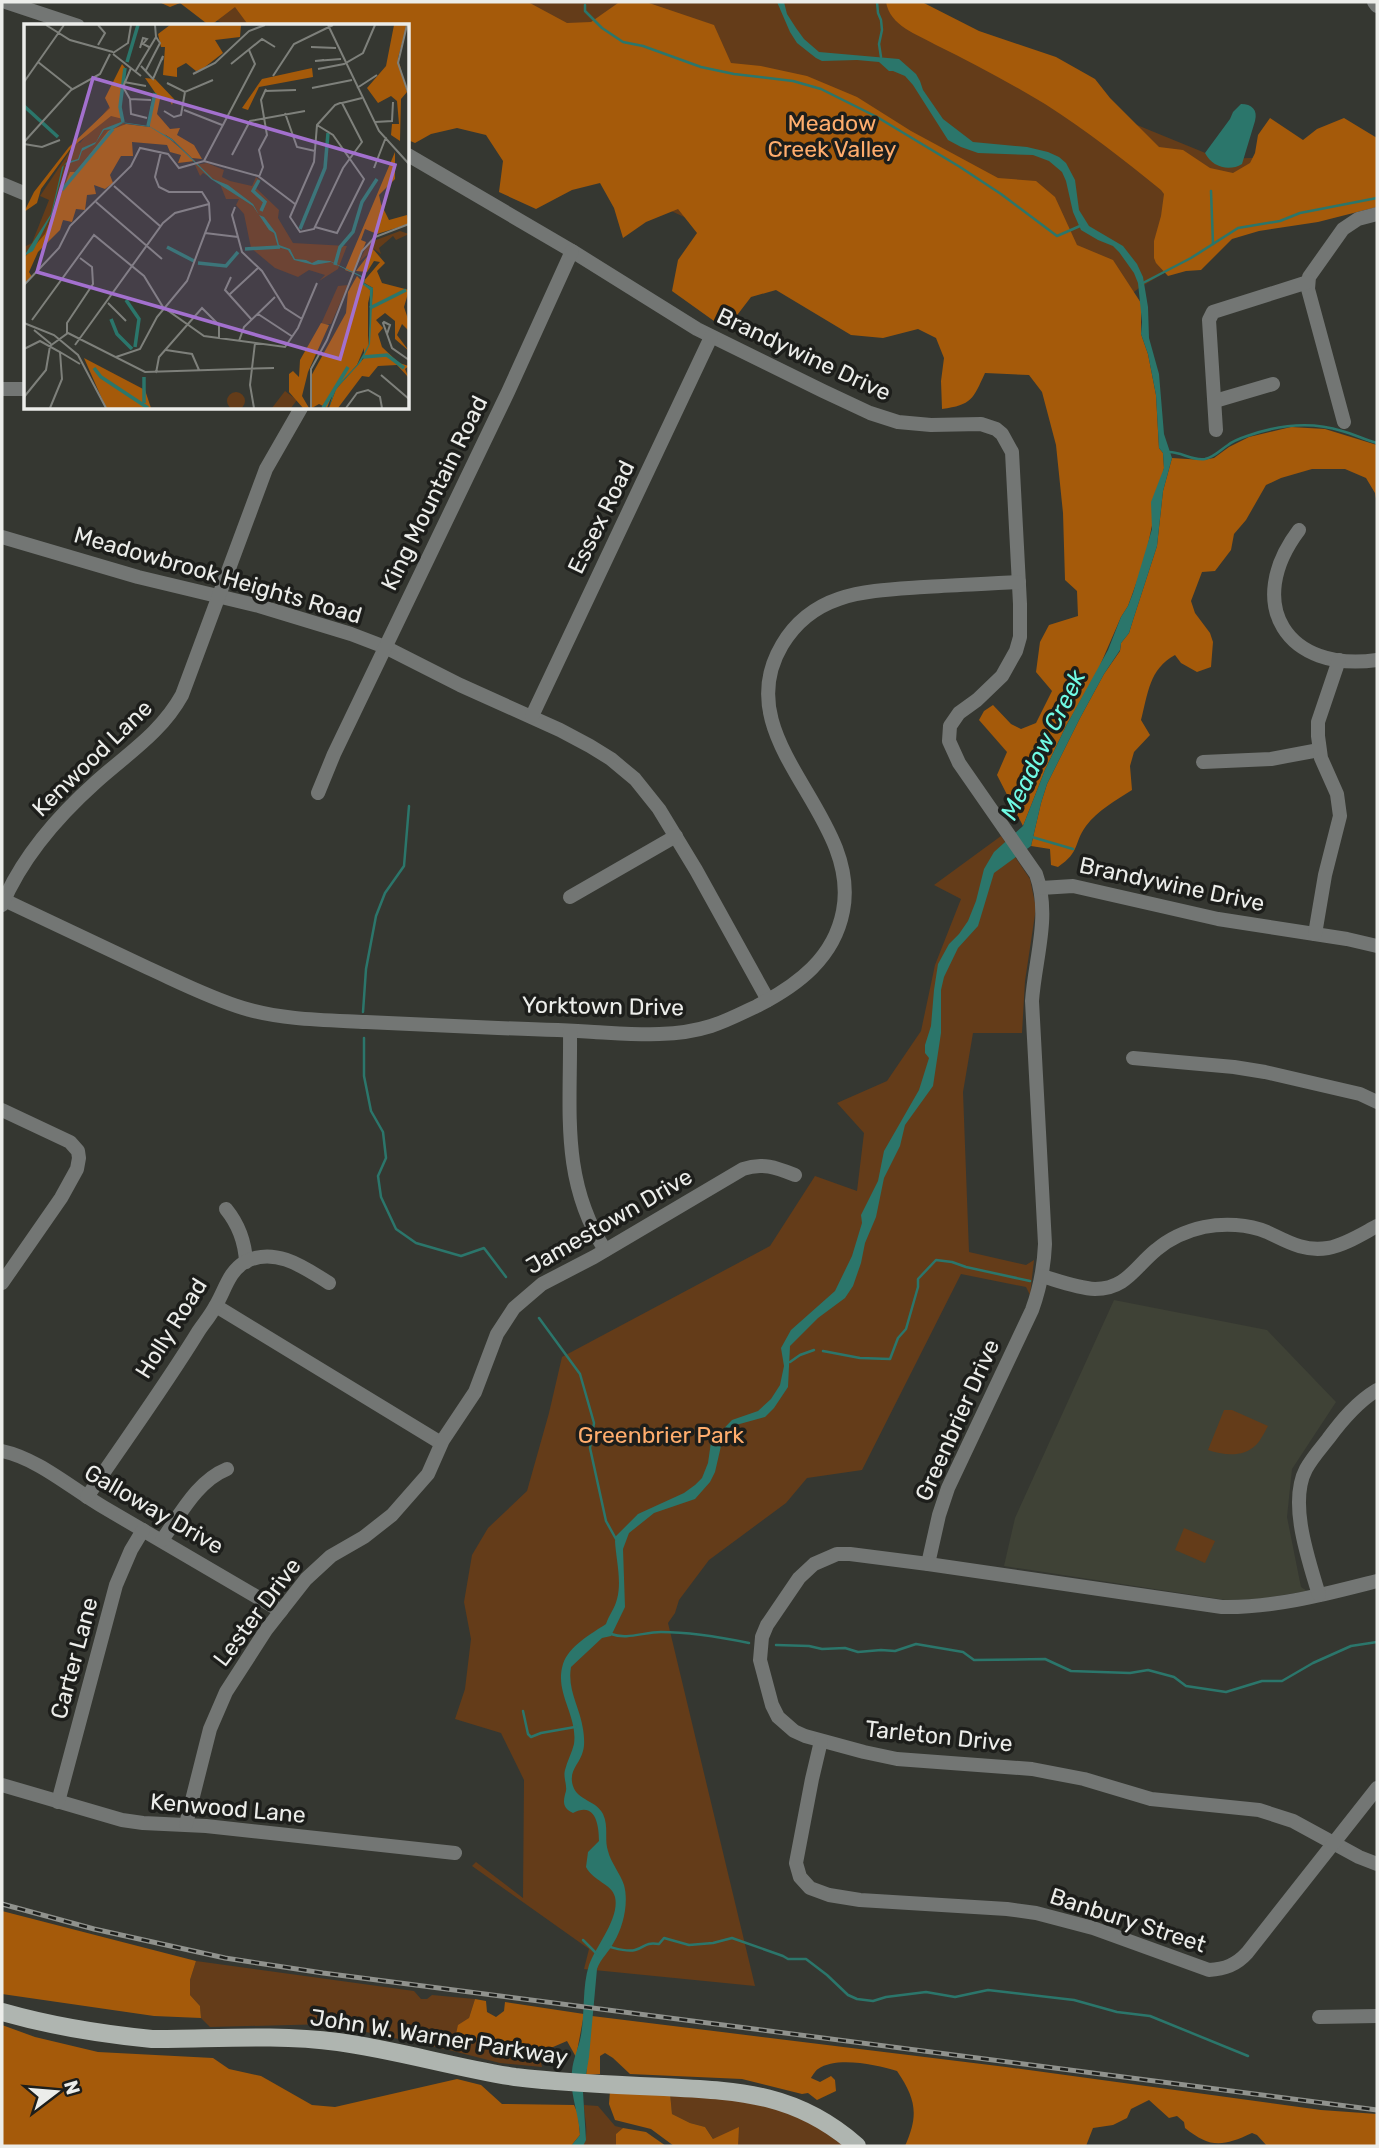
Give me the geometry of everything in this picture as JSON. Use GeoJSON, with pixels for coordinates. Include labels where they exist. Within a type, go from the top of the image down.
{"type":"FeatureCollection","features":[{"type":"Feature","properties":{"kind":"main road","name":"John W. Warner Parkway"},"geometry":{"type":"LineString","coordinates":[[2,2012],[64,2027],[128,2037],[282,2038],[338,2042],[513,2076],[736,2092],[773,2099],[818,2118],[857,2146]]}},
{"type":"Feature","properties":{"kind":"street"},"geometry":{"type":"LineString","coordinates":[[6,2],[72,24]]}},
{"type":"Feature","properties":{"kind":"street","name":"Brandywine Drive"},"geometry":{"type":"LineString","coordinates":[[410,156],[572,251],[711,337],[835,397],[884,418],[917,425],[981,424],[1002,434],[1012,452],[1020,637],[1010,664],[993,686],[954,718],[949,735],[951,747],[959,763],[1034,870],[1041,888],[1073,886],[1217,919],[1377,946]]}},
{"type":"Feature","properties":{"kind":"street"},"geometry":{"type":"LineString","coordinates":[[2,184],[24,193]]}},
{"type":"Feature","properties":{"kind":"street"},"geometry":{"type":"LineString","coordinates":[[1344,422],[1308,282],[1343,229],[1358,219],[1377,214]]}},
{"type":"Feature","properties":{"kind":"street","name":"King Mountain Road"},"geometry":{"type":"LineString","coordinates":[[318,793],[572,251]]}},
{"type":"Feature","properties":{"kind":"street"},"geometry":{"type":"LineString","coordinates":[[1216,430],[1210,315],[1236,303],[1308,282]]}},
{"type":"Feature","properties":{"kind":"street","name":"Essex Road"},"geometry":{"type":"LineString","coordinates":[[532,716],[711,337]]}},
{"type":"Feature","properties":{"kind":"street"},"geometry":{"type":"LineString","coordinates":[[1215,401],[1273,384]]}},
{"type":"Feature","properties":{"kind":"street"},"geometry":{"type":"LineString","coordinates":[[2,389],[24,389]]}},
{"type":"Feature","properties":{"kind":"street","name":"Kenwood Lane"},"geometry":{"type":"LineString","coordinates":[[2,902],[30,855],[61,817],[98,781],[146,741],[174,710],[182,695],[266,469],[300,410]]}},
{"type":"Feature","properties":{"kind":"street"},"geometry":{"type":"LineString","coordinates":[[1298,530],[1285,551],[1276,577],[1273,603],[1275,613],[1288,635],[1303,649],[1322,657],[1358,662],[1377,660]]}},
{"type":"Feature","properties":{"kind":"street","name":"Meadowbrook Heights Road"},"geometry":{"type":"LineString","coordinates":[[2,537],[138,577],[272,610],[351,634],[532,716],[590,746],[623,769],[645,790],[676,836],[768,1000]]}},
{"type":"Feature","properties":{"kind":"street","name":"Yorktown Drive"},"geometry":{"type":"LineString","coordinates":[[2,902],[195,990],[272,1015],[350,1021],[665,1034],[688,1032],[729,1020],[798,981],[822,958],[838,929],[845,900],[844,875],[834,840],[786,757],[770,714],[770,674],[788,635],[810,614],[848,594],[1019,582]]}},
{"type":"Feature","properties":{"kind":"street"},"geometry":{"type":"LineString","coordinates":[[1315,934],[1325,875],[1340,816],[1337,794],[1319,750],[1319,720],[1339,660]]}},
{"type":"Feature","properties":{"kind":"street"},"geometry":{"type":"LineString","coordinates":[[1203,762],[1271,759],[1319,750]]}},
{"type":"Feature","properties":{"kind":"street"},"geometry":{"type":"LineString","coordinates":[[570,897],[676,836]]}},
{"type":"Feature","properties":{"kind":"street","name":"Greenbrier Drive"},"geometry":{"type":"LineString","coordinates":[[928,1564],[939,1515],[952,1479],[1032,1310],[1042,1276],[1045,1244],[1032,1001],[1044,915],[1041,888]]}},
{"type":"Feature","properties":{"kind":"street"},"geometry":{"type":"LineString","coordinates":[[570,1031],[568,1113],[572,1158],[584,1206],[605,1250]]}},
{"type":"Feature","properties":{"kind":"street"},"geometry":{"type":"LineString","coordinates":[[1133,1058],[1265,1072],[1360,1094],[1377,1102]]}},
{"type":"Feature","properties":{"kind":"street"},"geometry":{"type":"LineString","coordinates":[[2,1110],[70,1142],[78,1151],[79,1158],[77,1169],[61,1198],[2,1283]]}},
{"type":"Feature","properties":{"kind":"street","name":"Jamestown Drive"},"geometry":{"type":"LineString","coordinates":[[441,1443],[475,1392],[497,1334],[524,1297],[542,1284],[743,1169],[771,1166],[795,1175]]}},
{"type":"Feature","properties":{"kind":"street"},"geometry":{"type":"LineString","coordinates":[[226,1209],[239,1227],[246,1262],[265,1257],[285,1259],[329,1283]]}},
{"type":"Feature","properties":{"kind":"street"},"geometry":{"type":"LineString","coordinates":[[1042,1276],[1084,1288],[1114,1285],[1129,1277],[1163,1244],[1188,1231],[1205,1227],[1251,1227],[1295,1246],[1317,1249],[1341,1245],[1377,1226]]}},
{"type":"Feature","properties":{"kind":"street","name":"Holly Road"},"geometry":{"type":"LineString","coordinates":[[87,1497],[180,1362],[216,1306],[232,1274],[246,1262]]}},
{"type":"Feature","properties":{"kind":"street"},"geometry":{"type":"LineString","coordinates":[[216,1306],[441,1443]]}},
{"type":"Feature","properties":{"kind":"street"},"geometry":{"type":"LineString","coordinates":[[1319,1595],[1299,1509],[1302,1480],[1306,1468],[1338,1424],[1377,1390]]}},
{"type":"Feature","properties":{"kind":"street","name":"Lester Drive"},"geometry":{"type":"LineString","coordinates":[[186,1824],[210,1729],[233,1682],[296,1590],[331,1556],[371,1532],[392,1515],[428,1474],[441,1443]]}},
{"type":"Feature","properties":{"kind":"street","name":"Galloway Drive"},"geometry":{"type":"LineString","coordinates":[[2,1451],[27,1460],[281,1611]]}},
{"type":"Feature","properties":{"kind":"street"},"geometry":{"type":"LineString","coordinates":[[162,1540],[202,1484],[227,1469]]}},
{"type":"Feature","properties":{"kind":"street","name":"Carter Lane"},"geometry":{"type":"LineString","coordinates":[[58,1802],[116,1586],[131,1550],[143,1530]]}},
{"type":"Feature","properties":{"kind":"street","name":"Tarleton Drive"},"geometry":{"type":"LineString","coordinates":[[928,1564],[850,1554],[837,1555],[814,1564],[799,1578],[767,1625],[762,1637],[760,1660],[772,1705],[778,1717],[794,1731],[821,1741],[897,1759],[1032,1769],[1084,1779],[1151,1799],[1259,1810],[1293,1821],[1377,1864]]}},
{"type":"Feature","properties":{"kind":"street"},"geometry":{"type":"LineString","coordinates":[[928,1564],[1222,1607],[1267,1606],[1377,1581]]}},
{"type":"Feature","properties":{"kind":"street","name":"Banbury Street"},"geometry":{"type":"LineString","coordinates":[[821,1741],[796,1863],[803,1882],[817,1892],[859,1900],[1036,1913],[1093,1928],[1199,1968],[1218,1969],[1236,1963],[1247,1953],[1377,1788]]}},
{"type":"Feature","properties":{"kind":"street","name":"Kenwood Lane"},"geometry":{"type":"LineString","coordinates":[[2,1785],[122,1820],[186,1824],[455,1853]]}},
{"type":"Feature","properties":{"kind":"street"},"geometry":{"type":"LineString","coordinates":[[1319,2017],[1377,2016]]}},
{"type":"Feature","properties":{"kind":"shaded area"},"geometry":{"type":"Polygon","coordinates":[[[1114,1300],[1267,1330],[1336,1402],[1292,1469],[1287,1517],[1301,1587],[1307,1591],[1260,1599],[1226,1600],[1004,1566],[1015,1518],[1114,1300]]]}},
{"type":"Feature","properties":{"kind":"green space","name":"Meadow Creek Valley"},"geometry":{"type":"Polygon","coordinates":[[[159,2],[528,2],[567,23],[591,22],[618,3],[649,3],[714,25],[731,63],[761,66],[807,76],[857,97],[911,131],[998,178],[1036,181],[1055,197],[1077,245],[1113,260],[1141,303],[1141,334],[1156,395],[1159,448],[1163,453],[1164,468],[1145,559],[1128,606],[1098,670],[1045,770],[1023,826],[997,775],[1007,752],[979,720],[984,711],[993,705],[1011,724],[1021,729],[1036,723],[1052,691],[1036,672],[1040,642],[1049,625],[1078,616],[1077,591],[1065,580],[1063,513],[1056,445],[1042,392],[1029,375],[985,373],[966,403],[942,409],[944,358],[936,338],[918,329],[883,338],[851,335],[776,290],[751,297],[728,327],[714,321],[672,291],[678,260],[697,233],[678,209],[646,222],[623,238],[614,208],[600,183],[572,190],[536,209],[499,192],[503,161],[486,135],[457,128],[431,134],[415,143],[410,141],[410,24],[248,24],[235,7],[213,24],[207,24],[180,3],[170,7],[159,2]]]}},
{"type":"Feature","properties":{"kind":"green space","name":"Meadow Creek Valley"},"geometry":{"type":"Polygon","coordinates":[[[198,2],[909,2],[924,38],[1220,159],[1312,156],[1243,226],[1139,288],[1041,366],[740,243],[523,142],[410,28],[410,24],[225,24],[200,13],[198,2]]]}},
{"type":"Feature","properties":{"kind":"green space"},"geometry":{"type":"Polygon","coordinates":[[[886,2],[922,2],[979,31],[1056,57],[1095,79],[1159,147],[1183,150],[1210,168],[1233,173],[1250,163],[1258,135],[1270,118],[1303,140],[1317,129],[1344,118],[1377,138],[1377,207],[1232,239],[1201,270],[1168,276],[1154,258],[1154,241],[1164,194],[1161,190],[1045,104],[905,28],[893,17],[886,2]]]}},
{"type":"Feature","properties":{"kind":"green space"},"geometry":{"type":"Polygon","coordinates":[[[1291,427],[1325,429],[1377,445],[1377,504],[1375,493],[1366,478],[1345,469],[1312,469],[1266,485],[1246,520],[1234,534],[1231,550],[1215,571],[1202,572],[1191,601],[1195,613],[1210,633],[1213,642],[1211,667],[1197,672],[1181,663],[1175,655],[1160,667],[1151,683],[1141,720],[1150,735],[1134,752],[1130,766],[1132,790],[1091,820],[1082,832],[1074,852],[1065,861],[1058,867],[1051,865],[1050,849],[1031,846],[1041,803],[1047,784],[1080,718],[1129,633],[1157,546],[1163,491],[1172,458],[1214,458],[1249,437],[1291,427]]]}},
{"type":"Feature","properties":{"kind":"green space","name":"Greenbrier Park"},"geometry":{"type":"Polygon","coordinates":[[[1001,836],[1030,879],[1036,908],[1025,981],[1022,1033],[973,1033],[963,1092],[969,1252],[1026,1265],[1034,1260],[1030,1295],[1026,1287],[961,1274],[862,1470],[807,1478],[786,1503],[709,1560],[679,1600],[668,1623],[755,1986],[584,1969],[589,1949],[472,1866],[476,1862],[523,1898],[524,1780],[501,1733],[455,1719],[465,1689],[471,1639],[464,1602],[472,1555],[488,1528],[527,1491],[562,1357],[770,1246],[815,1176],[857,1191],[864,1133],[837,1103],[887,1081],[921,1031],[935,965],[961,899],[934,885],[1001,836]]]}},
{"type":"Feature","properties":{"kind":"green space"},"geometry":{"type":"Polygon","coordinates":[[[1224,1410],[1232,1410],[1268,1426],[1260,1441],[1245,1452],[1233,1454],[1208,1450],[1224,1410]]]}},
{"type":"Feature","properties":{"kind":"green space"},"geometry":{"type":"Polygon","coordinates":[[[1184,1528],[1215,1541],[1205,1563],[1175,1550],[1184,1528]]]}},
{"type":"Feature","properties":{"kind":"green space"},"geometry":{"type":"Polygon","coordinates":[[[2,1911],[196,1961],[190,1980],[190,1995],[200,2006],[201,2018],[154,2016],[2,1994],[2,1911]]]}},
{"type":"Feature","properties":{"kind":"green space"},"geometry":{"type":"Polygon","coordinates":[[[196,1961],[414,1991],[421,1999],[432,1995],[475,1999],[469,2018],[468,2041],[485,2040],[501,2052],[539,2053],[542,2067],[500,2063],[329,2024],[210,2027],[201,2018],[200,2006],[190,1995],[190,1980],[196,1961]]]}},
{"type":"Feature","properties":{"kind":"green space"},"geometry":{"type":"Polygon","coordinates":[[[475,1999],[486,2001],[487,2012],[496,2017],[504,2011],[505,2002],[584,2014],[576,2057],[567,2041],[539,2053],[501,2052],[486,2040],[468,2041],[456,2034],[458,2025],[469,2018],[475,1999]]]}},
{"type":"Feature","properties":{"kind":"green space"},"geometry":{"type":"Polygon","coordinates":[[[592,2016],[1006,2067],[1321,2110],[1377,2114],[1377,2146],[1267,2146],[1252,2133],[1224,2143],[1209,2142],[1185,2128],[1184,2122],[1177,2116],[1169,2118],[1149,2100],[1131,2109],[1127,2118],[1113,2125],[1093,2128],[1086,2146],[905,2146],[914,2116],[912,2099],[897,2071],[846,2062],[826,2065],[817,2070],[811,2078],[820,2082],[831,2076],[835,2080],[836,2091],[817,2100],[808,2093],[802,2094],[742,2079],[630,2074],[605,2053],[600,2056],[600,2074],[586,2075],[592,2016]]]}},
{"type":"Feature","properties":{"kind":"green space"},"geometry":{"type":"Polygon","coordinates":[[[2,2025],[35,2037],[98,2052],[213,2058],[229,2069],[261,2076],[312,2105],[335,2107],[457,2079],[481,2085],[502,2104],[574,2105],[578,2114],[580,2135],[571,2146],[2,2146],[2,2025]]]}},
{"type":"Feature","properties":{"kind":"green space"},"geometry":{"type":"Polygon","coordinates":[[[610,2091],[670,2093],[672,2114],[705,2127],[713,2139],[739,2127],[738,2146],[674,2146],[651,2129],[615,2120],[609,2104],[610,2091]]]}},
{"type":"Feature","properties":{"kind":"green space"},"geometry":{"type":"Polygon","coordinates":[[[670,2093],[712,2095],[788,2109],[848,2146],[738,2146],[738,2128],[714,2140],[705,2127],[672,2114],[670,2093]]]}},
{"type":"Feature","properties":{"kind":"green space"},"geometry":{"type":"Polygon","coordinates":[[[584,2105],[598,2106],[615,2126],[623,2128],[616,2134],[616,2146],[583,2146],[586,2131],[584,2105]]]}},
{"type":"Feature","properties":{"kind":"green space"},"geometry":{"type":"Polygon","coordinates":[[[623,2128],[646,2132],[666,2146],[616,2146],[616,2134],[623,2128]]]}},
{"type":"Feature","properties":{"kind":"water"},"geometry":{"type":"Polygon","coordinates":[[[777,2],[784,2],[787,14],[796,28],[819,52],[899,59],[916,74],[923,90],[943,119],[973,142],[1027,147],[1048,152],[1066,163],[1075,180],[1079,210],[1089,226],[1123,246],[1143,277],[1149,338],[1159,374],[1164,434],[1172,458],[1163,491],[1157,546],[1129,633],[1080,718],[1047,784],[1031,846],[994,873],[978,926],[958,948],[944,977],[941,990],[941,1033],[933,1086],[905,1125],[900,1146],[884,1178],[876,1217],[865,1243],[853,1286],[845,1298],[818,1318],[790,1346],[788,1387],[765,1417],[736,1425],[721,1446],[710,1482],[695,1499],[654,1513],[629,1533],[623,1549],[625,1607],[611,1636],[602,1638],[571,1667],[571,1683],[584,1740],[582,1756],[572,1776],[573,1786],[579,1795],[603,1814],[608,1851],[624,1885],[626,1899],[620,1929],[597,1969],[583,2092],[586,2140],[583,2146],[571,2146],[580,2135],[571,2079],[581,2035],[587,1973],[592,1957],[611,1923],[616,1905],[613,1893],[586,1867],[588,1852],[599,1841],[594,1816],[586,1810],[573,1813],[564,1804],[565,1773],[574,1744],[574,1733],[561,1685],[563,1664],[575,1646],[606,1624],[615,1605],[619,1585],[616,1536],[638,1514],[684,1493],[702,1478],[708,1463],[711,1442],[732,1420],[758,1411],[771,1399],[780,1385],[784,1366],[781,1348],[791,1330],[835,1291],[852,1256],[862,1223],[861,1215],[878,1181],[884,1151],[919,1090],[929,1058],[925,1053],[925,1045],[931,1026],[938,964],[949,944],[968,921],[984,869],[994,852],[1023,826],[1066,726],[1108,650],[1133,593],[1152,529],[1151,502],[1164,468],[1163,453],[1159,448],[1156,395],[1141,334],[1138,283],[1134,273],[1113,246],[1081,230],[1062,172],[1049,161],[1033,155],[978,153],[948,140],[905,76],[889,71],[879,62],[822,61],[816,58],[797,43],[777,2]]]}},
{"type":"Feature","properties":{"kind":"water"},"geometry":{"type":"Polygon","coordinates":[[[1241,104],[1253,108],[1256,114],[1242,164],[1232,168],[1221,167],[1212,162],[1205,153],[1241,104]]]}},
{"type":"Feature","properties":{"kind":"waterway"},"geometry":{"type":"LineString","coordinates":[[877,2],[882,30],[879,44],[881,57]]}},
{"type":"Feature","properties":{"kind":"waterway"},"geometry":{"type":"LineString","coordinates":[[585,5],[585,11],[602,28],[623,42],[643,46],[701,67],[793,81],[821,89],[877,117],[960,167],[1057,236],[1080,226]]}},
{"type":"Feature","properties":{"kind":"waterway"},"geometry":{"type":"LineString","coordinates":[[1211,191],[1213,244]]}},
{"type":"Feature","properties":{"kind":"waterway"},"geometry":{"type":"LineString","coordinates":[[1141,284],[1191,258],[1238,228],[1377,198]]}},
{"type":"Feature","properties":{"kind":"waterway"},"geometry":{"type":"LineString","coordinates":[[1169,452],[1205,459],[1242,438],[1270,429],[1306,425],[1346,432],[1377,443]]}},
{"type":"Feature","properties":{"kind":"waterway"},"geometry":{"type":"LineString","coordinates":[[363,1012],[366,969],[376,916],[385,893],[404,866],[409,806]]}},
{"type":"Feature","properties":{"kind":"waterway"},"geometry":{"type":"LineString","coordinates":[[1032,837],[1073,849]]}},
{"type":"Feature","properties":{"kind":"waterway"},"geometry":{"type":"LineString","coordinates":[[364,1038],[364,1076],[371,1111],[383,1132],[386,1158],[378,1176],[381,1197],[396,1229],[416,1243],[461,1256],[484,1248],[506,1277]]}},
{"type":"Feature","properties":{"kind":"waterway"},"geometry":{"type":"LineString","coordinates":[[823,1351],[860,1358],[890,1359],[898,1338],[906,1329],[918,1279],[936,1260],[1030,1281]]}},
{"type":"Feature","properties":{"kind":"waterway"},"geometry":{"type":"LineString","coordinates":[[539,1318],[580,1374],[594,1423],[590,1448],[606,1521],[616,1539]]}},
{"type":"Feature","properties":{"kind":"waterway"},"geometry":{"type":"LineString","coordinates":[[790,1362],[814,1350]]}},
{"type":"Feature","properties":{"kind":"waterway"},"geometry":{"type":"LineString","coordinates":[[611,1634],[623,1636],[655,1632],[683,1633],[749,1643]]}},
{"type":"Feature","properties":{"kind":"waterway"},"geometry":{"type":"LineString","coordinates":[[776,1645],[845,1648],[858,1652],[895,1651],[916,1644],[963,1652],[974,1660],[1045,1659],[1071,1671],[1130,1673],[1148,1670],[1174,1677],[1186,1686],[1226,1692],[1262,1681],[1282,1681],[1351,1646],[1377,1642]]}},
{"type":"Feature","properties":{"kind":"waterway"},"geometry":{"type":"LineString","coordinates":[[523,1711],[531,1737],[575,1727]]}},
{"type":"Feature","properties":{"kind":"waterway"},"geometry":{"type":"LineString","coordinates":[[610,1947],[632,1951],[648,1944],[659,1944],[664,1938],[689,1945],[732,1938],[788,1959],[806,1959],[848,1995],[857,1999],[873,2001],[926,1992],[955,1997],[988,1990],[1074,2000],[1117,2012],[1150,2016],[1248,2056]]}},
{"type":"Feature","properties":{"kind":"waterway"},"geometry":{"type":"LineString","coordinates":[[583,1940],[598,1955]]}},
{"type":"Feature","properties":{"kind":"railway"},"geometry":{"type":"LineString","coordinates":[[2,1904],[94,1929],[225,1958],[323,1973],[1377,2110]]}},
{"type":"Feature","properties":{"kind":"water label","name":"Meadow Creek"},"geometry":{"type":"Point","coordinates":[1043,745]}}]}
